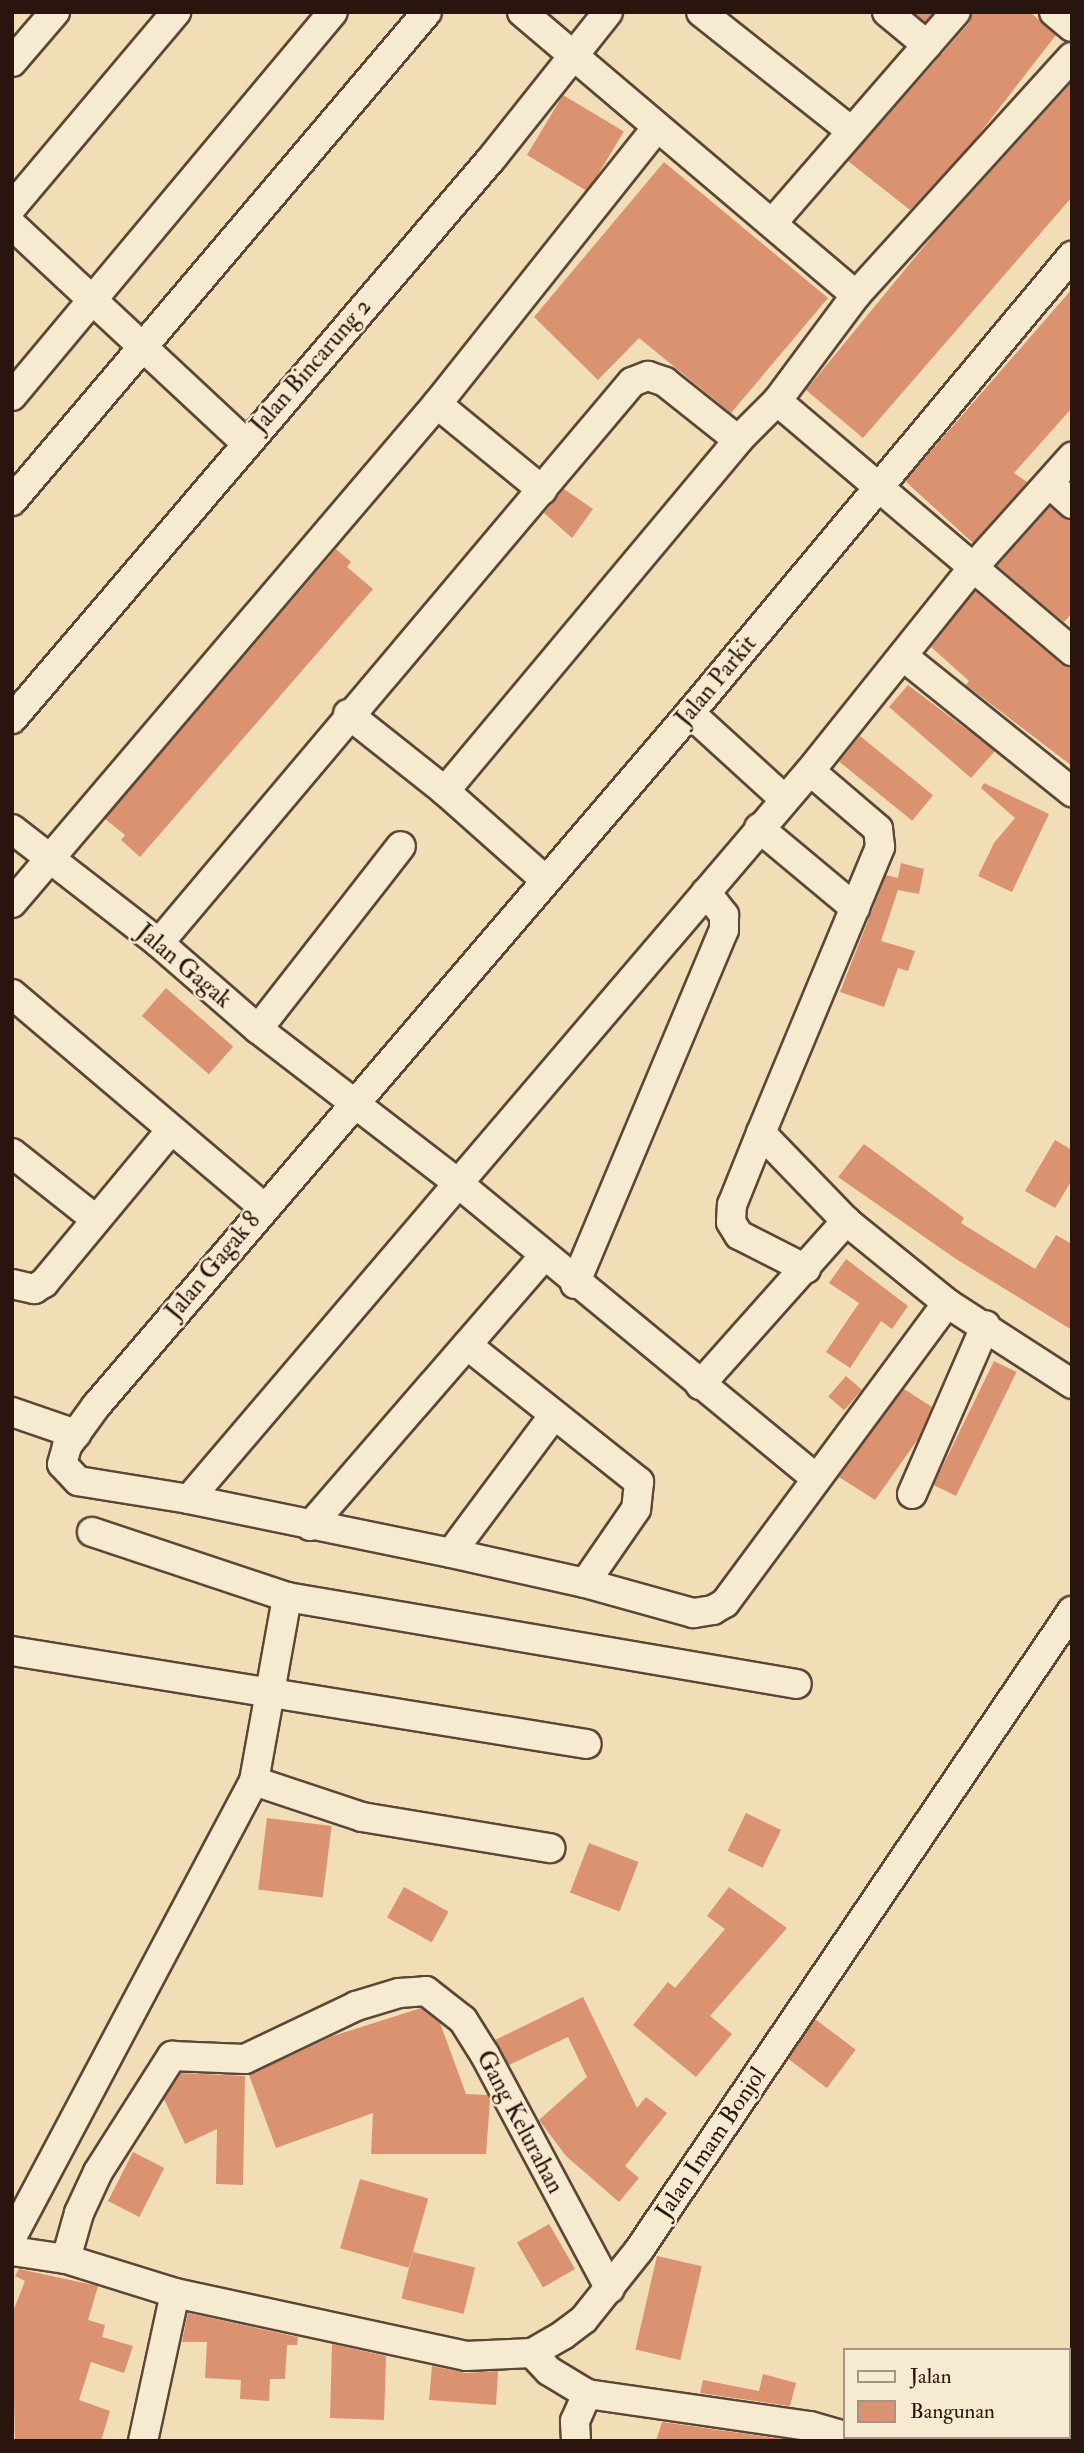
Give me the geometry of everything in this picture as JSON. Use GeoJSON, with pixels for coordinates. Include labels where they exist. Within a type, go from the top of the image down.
{"type":"FeatureCollection","features":[{"type":"Feature","properties":{"kind":"street"},"geometry":{"type":"LineString","coordinates":[[12,62],[55,12]]}},
{"type":"Feature","properties":{"kind":"street"},"geometry":{"type":"LineString","coordinates":[[12,207],[176,12]]}},
{"type":"Feature","properties":{"kind":"street"},"geometry":{"type":"LineString","coordinates":[[12,396],[94,302],[333,12]]}},
{"type":"Feature","properties":{"kind":"street"},"geometry":{"type":"LineString","coordinates":[[12,501],[427,12]]}},
{"type":"Feature","properties":{"kind":"street"},"geometry":{"type":"LineString","coordinates":[[522,12],[656,129],[774,221],[856,295]]}},
{"type":"Feature","properties":{"kind":"street","name":"Jalan Bincarung 2"},"geometry":{"type":"LineString","coordinates":[[12,719],[245,442],[492,158],[608,12]]}},
{"type":"Feature","properties":{"kind":"street"},"geometry":{"type":"LineString","coordinates":[[701,12],[850,130]]}},
{"type":"Feature","properties":{"kind":"street"},"geometry":{"type":"LineString","coordinates":[[887,12],[926,45]]}},
{"type":"Feature","properties":{"kind":"street"},"geometry":{"type":"LineString","coordinates":[[774,221],[850,130],[956,12]]}},
{"type":"Feature","properties":{"kind":"street"},"geometry":{"type":"LineString","coordinates":[[1054,12],[1072,27]]}},
{"type":"Feature","properties":{"kind":"street"},"geometry":{"type":"LineString","coordinates":[[445,791],[738,440],[776,401],[856,295],[1072,57]]}},
{"type":"Feature","properties":{"kind":"street"},"geometry":{"type":"LineString","coordinates":[[12,903],[437,404],[656,129]]}},
{"type":"Feature","properties":{"kind":"street"},"geometry":{"type":"LineString","coordinates":[[12,225],[245,442]]}},
{"type":"Feature","properties":{"kind":"street","name":"Jalan Parkit"},"geometry":{"type":"LineString","coordinates":[[357,1102],[544,879],[690,713],[877,486],[1072,256]]}},
{"type":"Feature","properties":{"kind":"street"},"geometry":{"type":"LineString","coordinates":[[159,943],[348,714],[640,378],[665,382],[738,440]]}},
{"type":"Feature","properties":{"kind":"street"},"geometry":{"type":"LineString","coordinates":[[776,401],[971,570],[1072,651]]}},
{"type":"Feature","properties":{"kind":"street"},"geometry":{"type":"LineString","coordinates":[[437,404],[541,490]]}},
{"type":"Feature","properties":{"kind":"street"},"geometry":{"type":"LineString","coordinates":[[947,1303],[815,1477],[725,1603],[713,1610],[692,1613],[585,1583],[189,1499],[459,1184],[783,798],[810,771],[971,570],[1072,457]]}},
{"type":"Feature","properties":{"kind":"street"},"geometry":{"type":"LineString","coordinates":[[1050,484],[1072,504]]}},
{"type":"Feature","properties":{"kind":"street"},"geometry":{"type":"LineString","coordinates":[[904,657],[1072,792]]}},
{"type":"Feature","properties":{"kind":"street"},"geometry":{"type":"LineString","coordinates":[[690,713],[783,798]]}},
{"type":"Feature","properties":{"kind":"street"},"geometry":{"type":"LineString","coordinates":[[348,714],[445,791],[544,879]]}},
{"type":"Feature","properties":{"kind":"street"},"geometry":{"type":"LineString","coordinates":[[806,1269],[738,1235],[731,1222],[732,1205],[855,908],[881,836],[810,771]]}},
{"type":"Feature","properties":{"kind":"street"},"geometry":{"type":"LineString","coordinates":[[759,828],[855,908]]}},
{"type":"Feature","properties":{"kind":"street","name":"Jalan Gagak"},"geometry":{"type":"LineString","coordinates":[[12,829],[47,860],[159,943],[258,1029],[357,1102],[459,1184],[575,1284],[815,1477]]}},
{"type":"Feature","properties":{"kind":"street"},"geometry":{"type":"LineString","coordinates":[[258,1029],[401,846]]}},
{"type":"Feature","properties":{"kind":"street"},"geometry":{"type":"LineString","coordinates":[[575,1284],[724,929],[724,915],[706,892]]}},
{"type":"Feature","properties":{"kind":"street"},"geometry":{"type":"LineString","coordinates":[[12,994],[170,1131],[263,1207]]}},
{"type":"Feature","properties":{"kind":"street","name":"Jalan Gagak 8"},"geometry":{"type":"LineString","coordinates":[[189,1499],[71,1478],[61,1464],[76,1434],[263,1207],[357,1102]]}},
{"type":"Feature","properties":{"kind":"street"},"geometry":{"type":"LineString","coordinates":[[12,1284],[34,1289],[44,1283],[94,1218],[170,1131]]}},
{"type":"Feature","properties":{"kind":"street"},"geometry":{"type":"LineString","coordinates":[[761,1133],[846,1221],[947,1303],[986,1325],[1072,1384]]}},
{"type":"Feature","properties":{"kind":"street"},"geometry":{"type":"LineString","coordinates":[[12,1153],[94,1218]]}},
{"type":"Feature","properties":{"kind":"street"},"geometry":{"type":"LineString","coordinates":[[700,1385],[846,1221]]}},
{"type":"Feature","properties":{"kind":"street"},"geometry":{"type":"LineString","coordinates":[[310,1526],[544,1256]]}},
{"type":"Feature","properties":{"kind":"street"},"geometry":{"type":"LineString","coordinates":[[912,1494],[986,1325]]}},
{"type":"Feature","properties":{"kind":"street"},"geometry":{"type":"LineString","coordinates":[[467,1345],[639,1482],[636,1508],[585,1583]]}},
{"type":"Feature","properties":{"kind":"street"},"geometry":{"type":"LineString","coordinates":[[12,1412],[76,1434]]}},
{"type":"Feature","properties":{"kind":"street"},"geometry":{"type":"LineString","coordinates":[[451,1553],[554,1415]]}},
{"type":"Feature","properties":{"kind":"street"},"geometry":{"type":"LineString","coordinates":[[92,1532],[287,1597],[797,1684]]}},
{"type":"Feature","properties":{"kind":"street"},"geometry":{"type":"LineString","coordinates":[[12,2237],[254,1781],[287,1597]]}},
{"type":"Feature","properties":{"kind":"street","name":"Jalan Imam Bonjol"},"geometry":{"type":"LineString","coordinates":[[541,2362],[610,2290],[1072,1611]]}},
{"type":"Feature","properties":{"kind":"street"},"geometry":{"type":"LineString","coordinates":[[12,1651],[270,1690],[587,1744]]}},
{"type":"Feature","properties":{"kind":"street"},"geometry":{"type":"LineString","coordinates":[[254,1781],[362,1817],[550,1848]]}},
{"type":"Feature","properties":{"kind":"street","name":"Gang Kelurahan"},"geometry":{"type":"LineString","coordinates":[[66,2259],[79,2213],[98,2172],[172,2056],[245,2059],[356,2006],[399,1993],[426,1991],[463,2020],[610,2290]]}},
{"type":"Feature","properties":{"kind":"street"},"geometry":{"type":"LineString","coordinates":[[12,2250],[66,2259],[175,2293],[467,2356],[541,2362],[584,2393],[797,2424],[842,2436]]}},
{"type":"Feature","properties":{"kind":"street"},"geometry":{"type":"LineString","coordinates":[[143,2441],[175,2293]]}},
{"type":"Feature","properties":{"kind":"street"},"geometry":{"type":"LineString","coordinates":[[576,2441],[575,2421],[584,2393]]}},
{"type":"Feature","properties":{"kind":"building"},"geometry":{"type":"Polygon","coordinates":[[[913,12],[934,12],[925,22],[913,12]]]}},
{"type":"Feature","properties":{"kind":"building"},"geometry":{"type":"Polygon","coordinates":[[[972,12],[1030,12],[1056,35],[973,142],[910,210],[848,161],[969,23],[972,12]]]}},
{"type":"Feature","properties":{"kind":"building"},"geometry":{"type":"Polygon","coordinates":[[[1072,82],[1072,197],[863,438],[806,390],[935,233],[1072,82]]]}},
{"type":"Feature","properties":{"kind":"building"},"geometry":{"type":"Polygon","coordinates":[[[563,95],[624,132],[588,192],[527,155],[563,95]]]}},
{"type":"Feature","properties":{"kind":"building"},"geometry":{"type":"Polygon","coordinates":[[[664,162],[828,298],[731,413],[639,338],[598,380],[534,317],[664,162]]]}},
{"type":"Feature","properties":{"kind":"building"},"geometry":{"type":"Polygon","coordinates":[[[1072,289],[1072,408],[1014,473],[1027,482],[973,543],[905,481],[1072,289]]]}},
{"type":"Feature","properties":{"kind":"building"},"geometry":{"type":"Polygon","coordinates":[[[564,489],[593,509],[572,538],[544,513],[564,489]]]}},
{"type":"Feature","properties":{"kind":"building"},"geometry":{"type":"Polygon","coordinates":[[[1050,507],[1072,520],[1072,613],[1064,622],[997,566],[1050,507]]]}},
{"type":"Feature","properties":{"kind":"building"},"geometry":{"type":"Polygon","coordinates":[[[336,549],[351,562],[347,567],[373,589],[140,857],[121,840],[125,835],[105,819],[336,549]]]}},
{"type":"Feature","properties":{"kind":"building"},"geometry":{"type":"Polygon","coordinates":[[[975,591],[1061,664],[1072,667],[1072,766],[966,685],[969,681],[931,647],[975,591]]]}},
{"type":"Feature","properties":{"kind":"building"},"geometry":{"type":"Polygon","coordinates":[[[908,685],[995,751],[971,778],[889,707],[908,685]]]}},
{"type":"Feature","properties":{"kind":"building"},"geometry":{"type":"Polygon","coordinates":[[[860,736],[933,795],[912,821],[839,762],[860,736]]]}},
{"type":"Feature","properties":{"kind":"building"},"geometry":{"type":"Polygon","coordinates":[[[984,783],[1049,814],[1012,892],[978,876],[994,843],[1015,818],[981,788],[984,783]]]}},
{"type":"Feature","properties":{"kind":"building"},"geometry":{"type":"Polygon","coordinates":[[[901,863],[924,869],[919,894],[898,890],[881,941],[915,951],[908,971],[898,968],[884,1007],[840,992],[886,875],[898,878],[901,863]]]}},
{"type":"Feature","properties":{"kind":"building"},"geometry":{"type":"Polygon","coordinates":[[[166,988],[233,1046],[209,1074],[142,1016],[166,988]]]}},
{"type":"Feature","properties":{"kind":"building"},"geometry":{"type":"Polygon","coordinates":[[[1055,1140],[1072,1150],[1072,1180],[1055,1208],[1025,1191],[1055,1140]]]}},
{"type":"Feature","properties":{"kind":"building"},"geometry":{"type":"Polygon","coordinates":[[[864,1144],[964,1218],[961,1223],[1035,1269],[1056,1235],[1072,1244],[1072,1330],[956,1259],[838,1177],[864,1144]]]}},
{"type":"Feature","properties":{"kind":"building"},"geometry":{"type":"Polygon","coordinates":[[[846,1259],[908,1306],[892,1329],[881,1321],[850,1368],[826,1352],[859,1303],[829,1283],[846,1259]]]}},
{"type":"Feature","properties":{"kind":"building"},"geometry":{"type":"Polygon","coordinates":[[[994,1361],[1016,1372],[956,1496],[934,1485],[994,1361]]]}},
{"type":"Feature","properties":{"kind":"building"},"geometry":{"type":"Polygon","coordinates":[[[846,1376],[862,1390],[844,1410],[828,1396],[846,1376]]]}},
{"type":"Feature","properties":{"kind":"building"},"geometry":{"type":"Polygon","coordinates":[[[904,1389],[932,1407],[918,1439],[875,1500],[839,1477],[904,1389]]]}},
{"type":"Feature","properties":{"kind":"building"},"geometry":{"type":"Polygon","coordinates":[[[746,1813],[781,1830],[763,1868],[728,1851],[746,1813]]]}},
{"type":"Feature","properties":{"kind":"building"},"geometry":{"type":"Polygon","coordinates":[[[267,1818],[332,1826],[323,1897],[258,1889],[267,1818]]]}},
{"type":"Feature","properties":{"kind":"building"},"geometry":{"type":"Polygon","coordinates":[[[589,1843],[638,1862],[619,1911],[570,1892],[589,1843]]]}},
{"type":"Feature","properties":{"kind":"building"},"geometry":{"type":"Polygon","coordinates":[[[404,1887],[449,1912],[432,1942],[387,1918],[404,1887]]]}},
{"type":"Feature","properties":{"kind":"building"},"geometry":{"type":"Polygon","coordinates":[[[729,1887],[787,1928],[710,2016],[732,2034],[696,2077],[633,2025],[668,1982],[675,1988],[725,1929],[707,1916],[729,1887]]]}},
{"type":"Feature","properties":{"kind":"building"},"geometry":{"type":"Polygon","coordinates":[[[583,1997],[637,2108],[646,2097],[667,2113],[625,2166],[639,2178],[619,2202],[566,2156],[539,2120],[587,2077],[568,2037],[509,2065],[495,2040],[583,1997]]]}},
{"type":"Feature","properties":{"kind":"building"},"geometry":{"type":"Polygon","coordinates":[[[421,2008],[440,2023],[466,2094],[488,2095],[490,2100],[486,2154],[371,2154],[373,2113],[276,2148],[249,2075],[333,2036],[421,2008]]]}},
{"type":"Feature","properties":{"kind":"building"},"geometry":{"type":"Polygon","coordinates":[[[815,2019],[856,2050],[827,2088],[786,2057],[815,2019]]]}},
{"type":"Feature","properties":{"kind":"building"},"geometry":{"type":"Polygon","coordinates":[[[181,2073],[245,2076],[243,2185],[216,2184],[217,2129],[185,2144],[164,2099],[181,2073]]]}},
{"type":"Feature","properties":{"kind":"building"},"geometry":{"type":"Polygon","coordinates":[[[133,2152],[164,2168],[139,2217],[108,2201],[133,2152]]]}},
{"type":"Feature","properties":{"kind":"building"},"geometry":{"type":"Polygon","coordinates":[[[360,2179],[428,2199],[408,2268],[340,2248],[360,2179]]]}},
{"type":"Feature","properties":{"kind":"building"},"geometry":{"type":"Polygon","coordinates":[[[549,2224],[575,2269],[543,2288],[517,2242],[549,2224]]]}},
{"type":"Feature","properties":{"kind":"building"},"geometry":{"type":"Polygon","coordinates":[[[413,2252],[475,2267],[463,2314],[401,2299],[413,2252]]]}},
{"type":"Feature","properties":{"kind":"building"},"geometry":{"type":"Polygon","coordinates":[[[657,2256],[702,2266],[680,2360],[635,2350],[657,2256]]]}},
{"type":"Feature","properties":{"kind":"building"},"geometry":{"type":"Polygon","coordinates":[[[19,2269],[98,2286],[88,2320],[105,2325],[102,2337],[133,2346],[124,2373],[91,2362],[79,2400],[110,2411],[101,2441],[15,2441],[12,2314],[25,2281],[15,2276],[19,2269]]]}},
{"type":"Feature","properties":{"kind":"building"},"geometry":{"type":"Polygon","coordinates":[[[188,2313],[298,2337],[297,2345],[287,2345],[285,2379],[270,2379],[269,2401],[240,2399],[241,2380],[205,2378],[207,2342],[182,2342],[188,2313]]]}},
{"type":"Feature","properties":{"kind":"building"},"geometry":{"type":"Polygon","coordinates":[[[332,2344],[386,2356],[384,2420],[330,2418],[332,2344]]]}},
{"type":"Feature","properties":{"kind":"building"},"geometry":{"type":"Polygon","coordinates":[[[432,2366],[466,2373],[498,2371],[496,2405],[429,2400],[432,2366]]]}},
{"type":"Feature","properties":{"kind":"building"},"geometry":{"type":"Polygon","coordinates":[[[763,2374],[796,2383],[790,2406],[700,2393],[703,2380],[759,2391],[763,2374]]]}},
{"type":"Feature","properties":{"kind":"building"},"geometry":{"type":"Polygon","coordinates":[[[662,2422],[782,2439],[656,2441],[662,2422]]]}}]}
